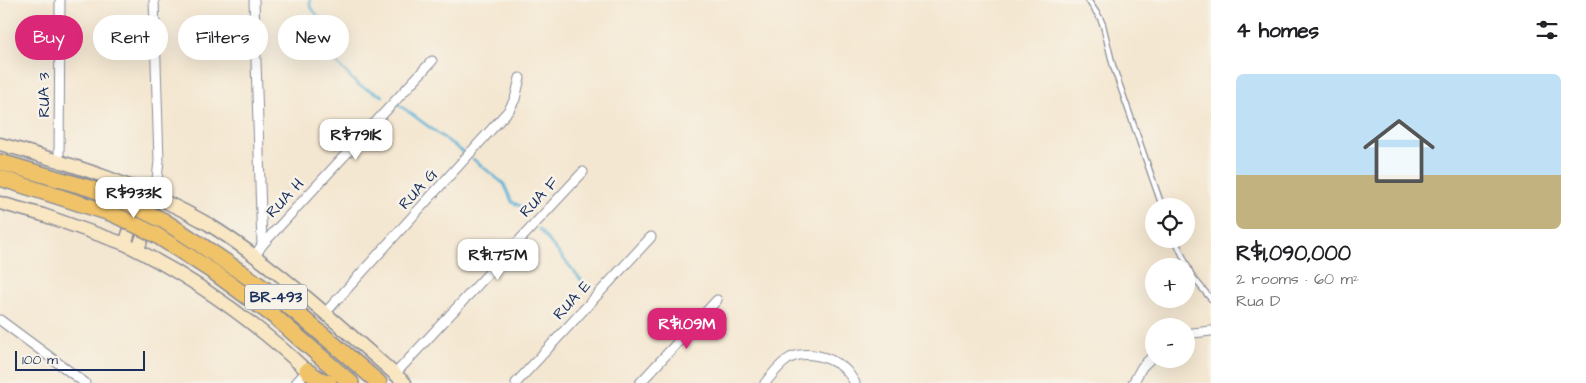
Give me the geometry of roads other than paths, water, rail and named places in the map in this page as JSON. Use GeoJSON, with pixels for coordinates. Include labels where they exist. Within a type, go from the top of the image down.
{"type":"FeatureCollection","features":[{"type":"Feature","properties":{"kind":"highway","name":"BR-493"},"geometry":{"type":"LineString","coordinates":[[0,162],[89,188],[119,199],[164,221],[223,259],[287,305],[379,383]]}},
{"type":"Feature","properties":{"kind":"highway","name":"BR-493"},"geometry":{"type":"LineString","coordinates":[[0,178],[113,214],[156,235],[215,273],[275,317],[352,383]]}},
{"type":"Feature","properties":{"kind":"highway"},"geometry":{"type":"LineString","coordinates":[[308,371],[328,383]]}},
{"type":"Feature","properties":{"kind":"main road"},"geometry":{"type":"LineString","coordinates":[[0,144],[59,160],[142,191],[208,224],[255,256],[326,312],[400,379]]}},
{"type":"Feature","properties":{"kind":"main road"},"geometry":{"type":"LineString","coordinates":[[125,244],[142,191]]}},
{"type":"Feature","properties":{"kind":"main road"},"geometry":{"type":"LineString","coordinates":[[138,250],[156,197]]}},
{"type":"Feature","properties":{"kind":"main road"},"geometry":{"type":"LineString","coordinates":[[0,203],[43,215],[138,250],[232,307],[308,371]]}},
{"type":"Feature","properties":{"kind":"street","name":"RUA 3"},"geometry":{"type":"LineString","coordinates":[[59,160],[60,0]]}},
{"type":"Feature","properties":{"kind":"street"},"geometry":{"type":"LineString","coordinates":[[154,0],[159,161],[156,197]]}},
{"type":"Feature","properties":{"kind":"street"},"geometry":{"type":"LineString","coordinates":[[254,0],[262,245]]}},
{"type":"Feature","properties":{"kind":"street","name":"RUA H"},"geometry":{"type":"LineString","coordinates":[[255,256],[262,245],[432,61]]}},
{"type":"Feature","properties":{"kind":"street","name":"RUA G"},"geometry":{"type":"LineString","coordinates":[[326,312],[509,110],[515,99],[520,78]]}},
{"type":"Feature","properties":{"kind":"street","name":"RUA F"},"geometry":{"type":"LineString","coordinates":[[400,379],[583,172]]}},
{"type":"Feature","properties":{"kind":"street","name":"RUA E"},"geometry":{"type":"LineString","coordinates":[[516,383],[651,237]]}},
{"type":"Feature","properties":{"kind":"street"},"geometry":{"type":"LineString","coordinates":[[640,383],[717,300]]}},
{"type":"Feature","properties":{"kind":"street"},"geometry":{"type":"LineString","coordinates":[[0,320],[85,383]]}},
{"type":"Feature","properties":{"kind":"street"},"geometry":{"type":"LineString","coordinates":[[1195,333],[1211,331]]}},
{"type":"Feature","properties":{"kind":"street"},"geometry":{"type":"LineString","coordinates":[[765,383],[788,359],[802,355],[822,357],[836,363],[847,372],[855,383]]}},
{"type":"Feature","properties":{"kind":"street"},"geometry":{"type":"LineString","coordinates":[[1134,383],[1145,364]]}},
{"type":"Feature","properties":{"kind":"street"},"geometry":{"type":"LineString","coordinates":[[296,383],[308,371]]}},
{"type":"Feature","properties":{"kind":"lane"},"geometry":{"type":"LineString","coordinates":[[1088,0],[1103,25],[1113,66],[1159,198]]}},
{"type":"Feature","properties":{"kind":"lane"},"geometry":{"type":"LineString","coordinates":[[1179,248],[1192,276],[1211,299]]}},
{"type":"Feature","properties":{"kind":"waterway"},"geometry":{"type":"LineString","coordinates":[[310,0],[310,6],[324,24],[332,58],[358,85],[383,96]]}},
{"type":"Feature","properties":{"kind":"waterway"},"geometry":{"type":"LineString","coordinates":[[398,104],[463,152]]}},
{"type":"Feature","properties":{"kind":"waterway"},"geometry":{"type":"LineString","coordinates":[[473,159],[504,184],[512,202],[531,211]]}},
{"type":"Feature","properties":{"kind":"waterway"},"geometry":{"type":"LineString","coordinates":[[539,229],[582,281]]}}]}
